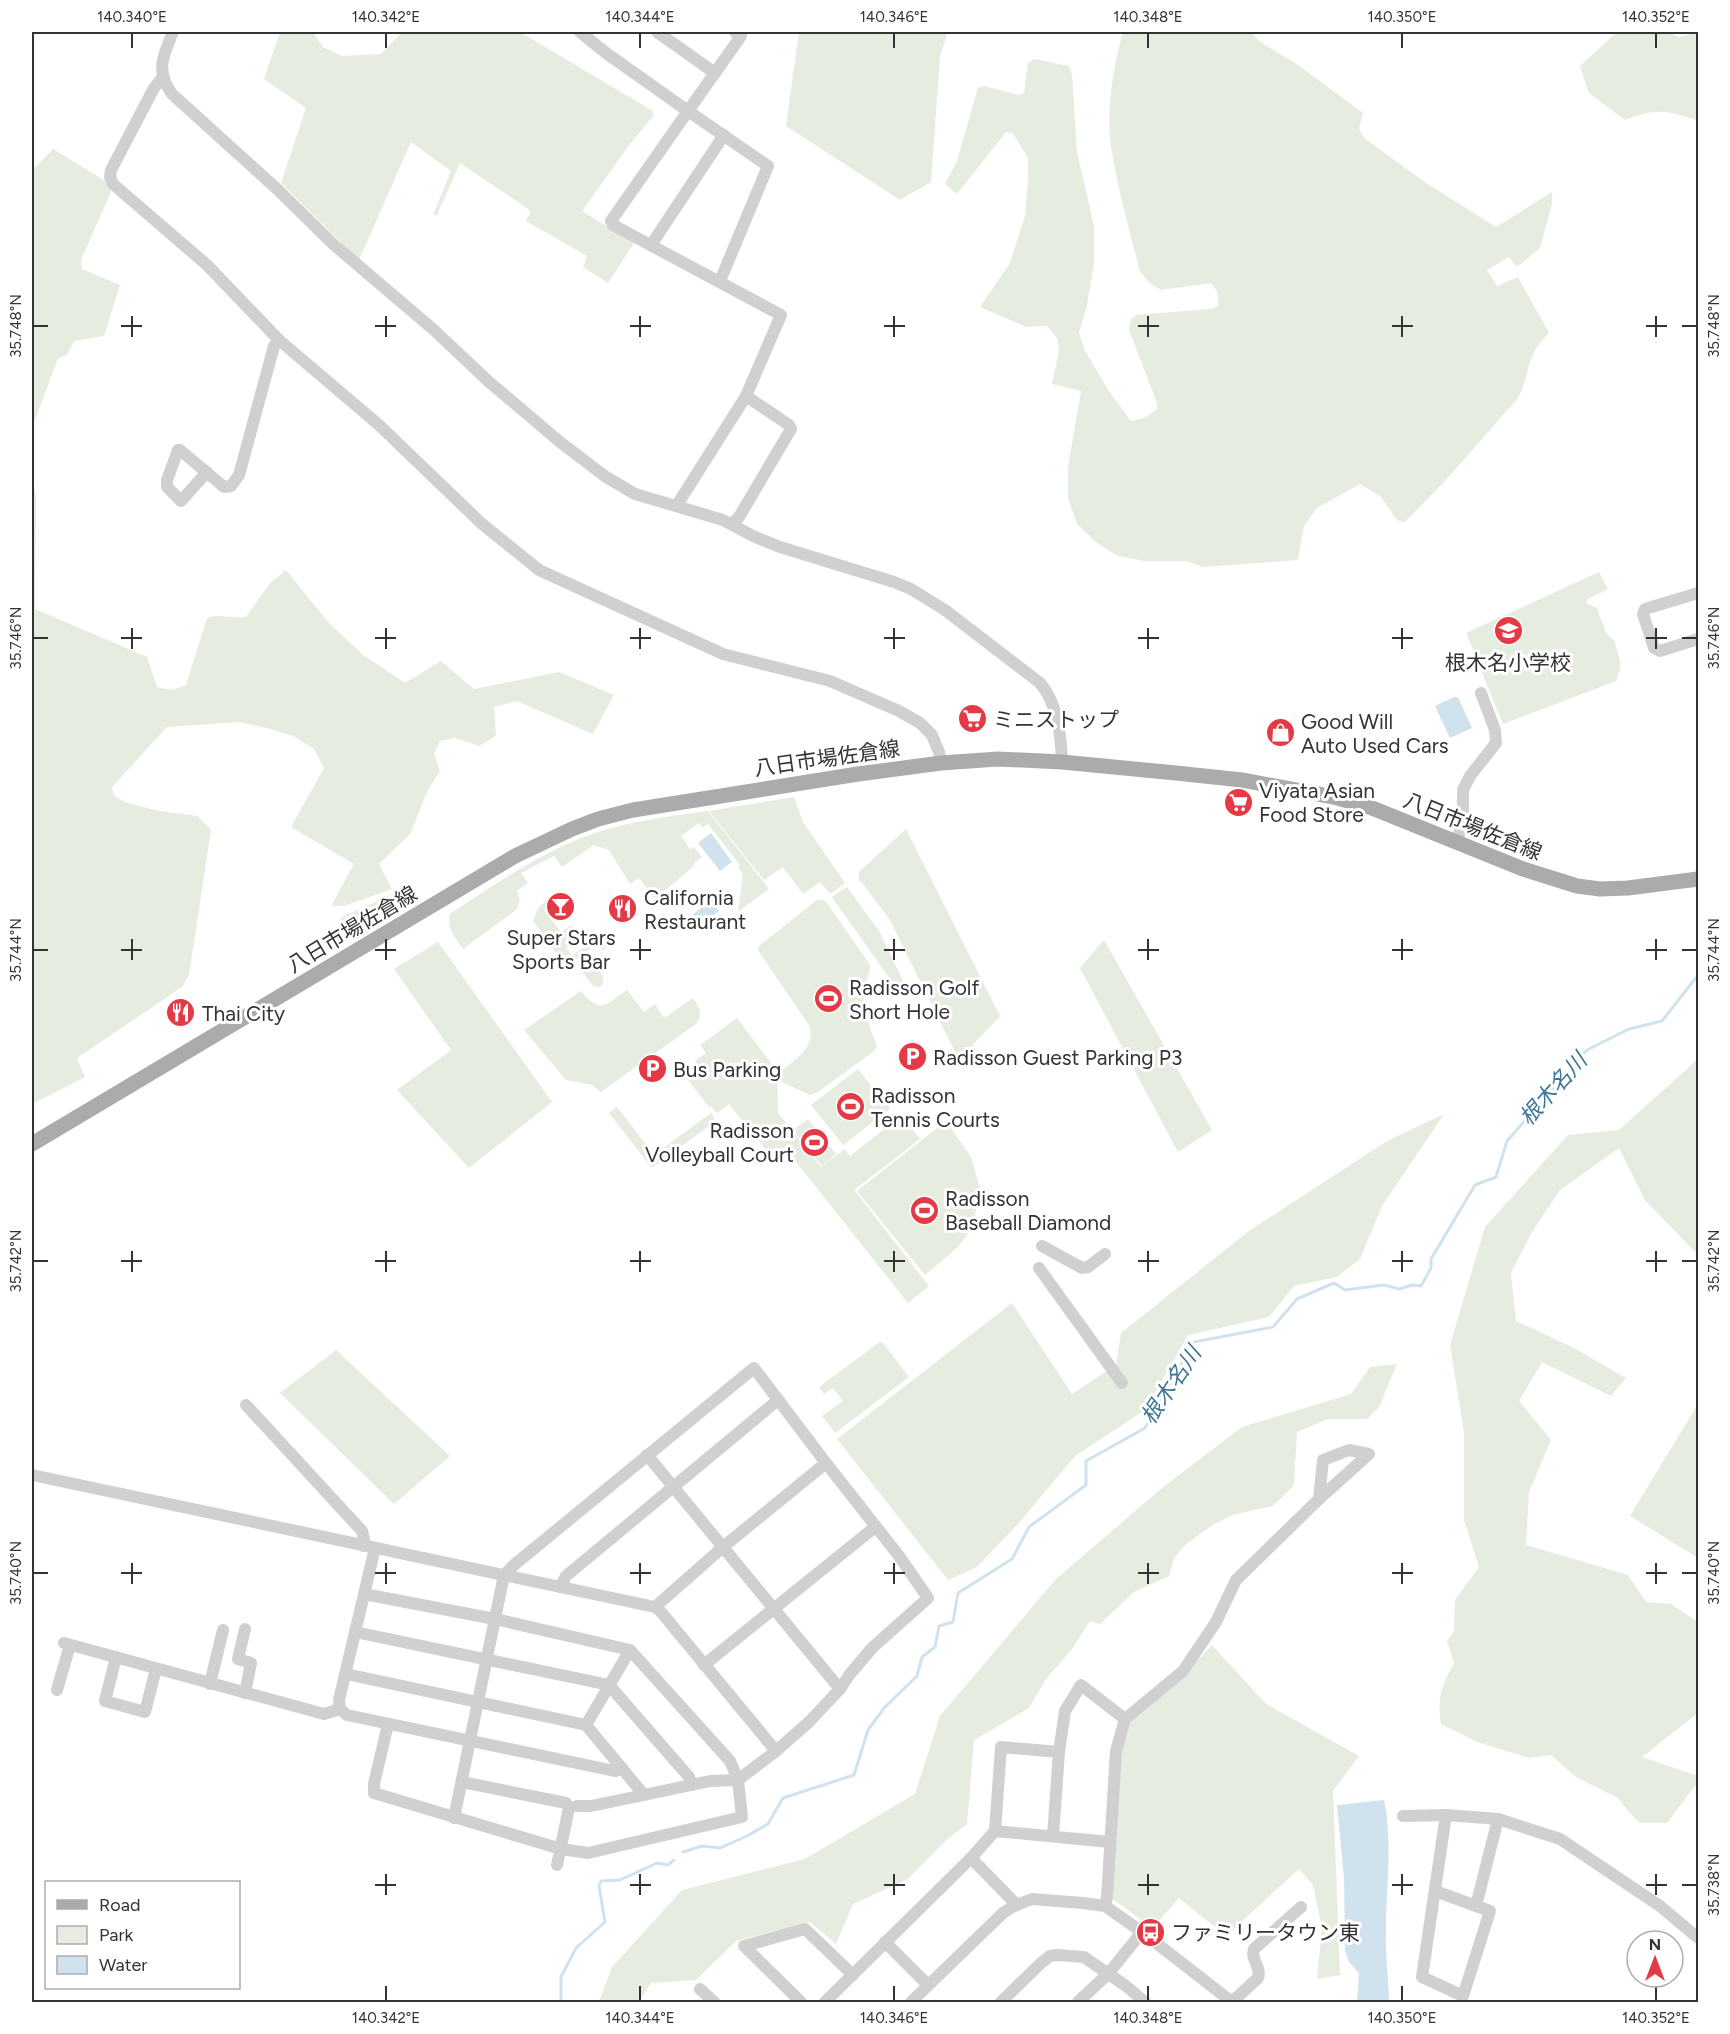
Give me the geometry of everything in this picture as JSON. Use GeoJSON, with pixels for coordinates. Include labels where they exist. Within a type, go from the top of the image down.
{"type":"FeatureCollection","features":[{"type":"Feature","properties":{"kind":"main road","name":"八日市場佐倉線"},"geometry":{"type":"LineString","coordinates":[[32,1144],[515,856],[598,819],[670,803],[941,763],[998,759],[1062,762],[1242,780],[1318,793],[1372,808],[1523,870],[1577,886],[1600,889],[1628,888],[1698,879]]}},
{"type":"Feature","properties":{"kind":"street"},"geometry":{"type":"LineString","coordinates":[[580,32],[606,53],[768,166],[720,281]]}},
{"type":"Feature","properties":{"kind":"street"},"geometry":{"type":"LineString","coordinates":[[657,32],[715,73]]}},
{"type":"Feature","properties":{"kind":"street"},"geometry":{"type":"LineString","coordinates":[[677,505],[746,396],[781,315],[613,225],[611,221],[741,36],[735,32]]}},
{"type":"Feature","properties":{"kind":"street"},"geometry":{"type":"LineString","coordinates":[[170,33],[162,59],[163,77],[172,94],[333,244],[434,330],[488,381],[588,465],[623,488],[733,524],[753,536],[780,547],[903,585],[945,609],[1046,690],[1061,738],[1062,762]]}},
{"type":"Feature","properties":{"kind":"street"},"geometry":{"type":"LineString","coordinates":[[163,77],[154,88],[111,170],[110,177],[113,184],[207,265],[279,340],[379,425],[482,523],[539,570],[723,654],[830,681],[899,711],[920,723],[932,735],[941,763]]}},
{"type":"Feature","properties":{"kind":"street"},"geometry":{"type":"LineString","coordinates":[[651,245],[724,135]]}},
{"type":"Feature","properties":{"kind":"street"},"geometry":{"type":"LineString","coordinates":[[207,472],[224,487],[231,486],[239,475],[274,346],[279,340]]}},
{"type":"Feature","properties":{"kind":"street"},"geometry":{"type":"LineString","coordinates":[[733,524],[791,429],[789,425],[746,396]]}},
{"type":"Feature","properties":{"kind":"street"},"geometry":{"type":"LineString","coordinates":[[1698,593],[1646,609],[1642,614],[1654,648],[1660,651],[1698,639]]}},
{"type":"Feature","properties":{"kind":"street"},"geometry":{"type":"LineString","coordinates":[[1457,842],[1463,819],[1463,790],[1470,776],[1496,743],[1495,730],[1480,693]]}},
{"type":"Feature","properties":{"kind":"street"},"geometry":{"type":"LineString","coordinates":[[1042,1246],[1082,1268],[1088,1267],[1105,1254]]}},
{"type":"Feature","properties":{"kind":"street"},"geometry":{"type":"LineString","coordinates":[[1039,1268],[1122,1383]]}},
{"type":"Feature","properties":{"kind":"street"},"geometry":{"type":"LineString","coordinates":[[454,1818],[480,1702],[504,1575],[754,1368],[928,1598],[872,1648],[840,1689],[809,1722],[776,1751],[738,1779],[692,1785],[591,1806],[577,1806]]}},
{"type":"Feature","properties":{"kind":"street"},"geometry":{"type":"LineString","coordinates":[[560,1587],[566,1576],[778,1400]]}},
{"type":"Feature","properties":{"kind":"street"},"geometry":{"type":"LineString","coordinates":[[246,1405],[362,1531],[369,1547],[364,1594],[339,1701],[340,1709],[347,1715],[471,1742],[616,1771],[622,1767]]}},
{"type":"Feature","properties":{"kind":"street"},"geometry":{"type":"LineString","coordinates":[[1105,1906],[1116,1751],[1125,1719],[1183,1671],[1216,1622],[1236,1580],[1369,1454],[1349,1450],[1323,1460],[1319,1499]]}},
{"type":"Feature","properties":{"kind":"street"},"geometry":{"type":"LineString","coordinates":[[647,1455],[840,1689]]}},
{"type":"Feature","properties":{"kind":"street"},"geometry":{"type":"LineString","coordinates":[[654,1607],[826,1463]]}},
{"type":"Feature","properties":{"kind":"street"},"geometry":{"type":"LineString","coordinates":[[32,1475],[654,1607],[661,1612],[776,1751]]}},
{"type":"Feature","properties":{"kind":"street"},"geometry":{"type":"LineString","coordinates":[[704,1665],[875,1527]]}},
{"type":"Feature","properties":{"kind":"street"},"geometry":{"type":"LineString","coordinates":[[364,1594],[495,1619],[630,1650],[730,1761],[738,1779],[742,1817],[588,1853],[561,1849],[374,1793],[388,1724]]}},
{"type":"Feature","properties":{"kind":"street"},"geometry":{"type":"LineString","coordinates":[[245,1629],[238,1659],[251,1663],[245,1693]]}},
{"type":"Feature","properties":{"kind":"street"},"geometry":{"type":"LineString","coordinates":[[210,1684],[222,1630]]}},
{"type":"Feature","properties":{"kind":"street"},"geometry":{"type":"LineString","coordinates":[[355,1632],[609,1685],[689,1777],[692,1785]]}},
{"type":"Feature","properties":{"kind":"street"},"geometry":{"type":"LineString","coordinates":[[57,1690],[67,1644],[324,1714],[340,1709]]}},
{"type":"Feature","properties":{"kind":"street"},"geometry":{"type":"LineString","coordinates":[[586,1725],[630,1650]]}},
{"type":"Feature","properties":{"kind":"street"},"geometry":{"type":"LineString","coordinates":[[116,1658],[105,1701],[145,1712],[156,1669]]}},
{"type":"Feature","properties":{"kind":"street"},"geometry":{"type":"LineString","coordinates":[[346,1674],[586,1725],[644,1795]]}},
{"type":"Feature","properties":{"kind":"street"},"geometry":{"type":"LineString","coordinates":[[1053,1836],[1059,1752],[1065,1711],[1081,1685],[1125,1719]]}},
{"type":"Feature","properties":{"kind":"street"},"geometry":{"type":"LineString","coordinates":[[825,2002],[971,1858],[995,1831],[1001,1747],[1059,1752]]}},
{"type":"Feature","properties":{"kind":"street"},"geometry":{"type":"LineString","coordinates":[[462,1782],[566,1803],[569,1808],[557,1865]]}},
{"type":"Feature","properties":{"kind":"street"},"geometry":{"type":"LineString","coordinates":[[1403,1816],[1446,1815],[1498,1819],[1560,1839],[1660,1906],[1698,1938]]}},
{"type":"Feature","properties":{"kind":"street"},"geometry":{"type":"LineString","coordinates":[[1435,1891],[1490,1911],[1463,1995],[1422,1977],[1446,1815]]}},
{"type":"Feature","properties":{"kind":"street"},"geometry":{"type":"LineString","coordinates":[[1476,1906],[1498,1819]]}},
{"type":"Feature","properties":{"kind":"street"},"geometry":{"type":"LineString","coordinates":[[995,1831],[1110,1842]]}},
{"type":"Feature","properties":{"kind":"street"},"geometry":{"type":"LineString","coordinates":[[971,1858],[1017,1905]]}},
{"type":"Feature","properties":{"kind":"street"},"geometry":{"type":"LineString","coordinates":[[910,2002],[1003,1913],[1032,1899],[1105,1906],[1232,2002],[1258,1978],[1259,1969],[1253,1957],[1254,1949],[1302,1907]]}},
{"type":"Feature","properties":{"kind":"street"},"geometry":{"type":"LineString","coordinates":[[801,2002],[744,1946],[806,1929],[853,1975]]}},
{"type":"Feature","properties":{"kind":"street"},"geometry":{"type":"LineString","coordinates":[[1078,2002],[1108,1974],[1142,1932]]}},
{"type":"Feature","properties":{"kind":"street"},"geometry":{"type":"LineString","coordinates":[[885,1942],[928,1985]]}},
{"type":"Feature","properties":{"kind":"street"},"geometry":{"type":"LineString","coordinates":[[1001,2002],[1050,1956],[1057,1955],[1084,1957],[1144,2002]]}},
{"type":"Feature","properties":{"kind":"street"},"geometry":{"type":"LineString","coordinates":[[700,1989],[714,2002]]}},
{"type":"Feature","properties":{"kind":"green space"},"geometry":{"type":"Polygon","coordinates":[[[280,32],[313,32],[323,47],[342,56],[381,54],[402,32],[520,32],[653,111],[653,116],[582,211],[634,243],[608,283],[583,267],[587,256],[526,221],[531,211],[460,163],[437,215],[433,215],[451,171],[411,142],[359,260],[281,183],[306,108],[264,79],[280,32]]]}},
{"type":"Feature","properties":{"kind":"green space"},"geometry":{"type":"Polygon","coordinates":[[[799,32],[948,32],[940,56],[931,182],[900,200],[786,126],[799,32]]]}},
{"type":"Feature","properties":{"kind":"green space"},"geometry":{"type":"Polygon","coordinates":[[[1123,32],[1251,32],[1259,41],[1298,65],[1363,113],[1359,129],[1364,138],[1426,183],[1496,227],[1552,192],[1552,204],[1540,248],[1517,267],[1509,257],[1487,270],[1497,286],[1518,277],[1549,333],[1532,357],[1518,398],[1445,481],[1405,522],[1397,520],[1381,497],[1360,484],[1317,508],[1304,526],[1298,560],[1203,567],[1186,561],[1144,561],[1118,556],[1097,543],[1077,524],[1068,498],[1068,467],[1081,391],[1052,384],[1059,350],[1057,338],[1047,326],[1026,327],[980,307],[1010,263],[1025,216],[1028,158],[1013,134],[1006,132],[957,194],[945,184],[957,161],[978,88],[984,86],[1019,95],[1024,93],[1028,63],[1034,59],[1069,66],[1072,74],[1077,152],[1094,226],[1094,262],[1087,306],[1079,333],[1085,351],[1109,391],[1131,421],[1144,418],[1157,409],[1157,403],[1129,330],[1131,319],[1137,315],[1212,309],[1219,305],[1217,291],[1211,283],[1161,290],[1151,284],[1140,272],[1117,178],[1109,118],[1111,88],[1123,32]]]}},
{"type":"Feature","properties":{"kind":"green space"},"geometry":{"type":"Polygon","coordinates":[[[1622,32],[1667,32],[1680,37],[1698,32],[1698,121],[1662,112],[1625,120],[1589,93],[1580,66],[1614,35],[1622,32]]]}},
{"type":"Feature","properties":{"kind":"green space"},"geometry":{"type":"Polygon","coordinates":[[[53,149],[105,181],[111,192],[81,260],[82,269],[120,285],[104,336],[74,341],[67,355],[58,358],[34,423],[32,450],[32,171],[53,149]]]}},
{"type":"Feature","properties":{"kind":"green space"},"geometry":{"type":"Polygon","coordinates":[[[32,476],[36,497],[35,609],[147,657],[157,687],[172,690],[186,685],[207,618],[246,617],[270,583],[286,570],[328,622],[363,655],[405,683],[441,661],[474,689],[559,672],[614,695],[593,734],[517,701],[494,707],[496,736],[479,746],[455,738],[440,741],[434,754],[440,771],[428,790],[410,834],[379,864],[392,889],[344,906],[331,906],[354,864],[291,827],[324,768],[314,749],[293,736],[238,722],[167,727],[112,787],[114,795],[124,802],[159,811],[198,816],[211,830],[189,975],[182,987],[77,1058],[85,1077],[32,1104],[32,476]]]}},
{"type":"Feature","properties":{"kind":"green space"},"geometry":{"type":"Polygon","coordinates":[[[1599,572],[1608,589],[1588,599],[1586,603],[1597,608],[1606,633],[1614,640],[1620,661],[1616,681],[1503,724],[1466,633],[1599,572]]]}},
{"type":"Feature","properties":{"kind":"green space"},"geometry":{"type":"Polygon","coordinates":[[[794,797],[803,822],[845,883],[830,894],[820,882],[803,894],[783,867],[764,880],[709,811],[794,797]]]}},
{"type":"Feature","properties":{"kind":"green space"},"geometry":{"type":"Polygon","coordinates":[[[708,811],[769,889],[738,912],[743,874],[738,867],[740,865],[708,824],[703,827],[699,823],[681,836],[690,849],[694,847],[702,857],[655,899],[639,878],[630,884],[609,850],[594,845],[562,867],[554,856],[521,873],[528,883],[517,891],[520,900],[517,909],[463,949],[452,932],[449,923],[451,913],[521,868],[576,840],[623,825],[708,811]]]}},
{"type":"Feature","properties":{"kind":"green space"},"geometry":{"type":"Polygon","coordinates":[[[906,829],[1000,1016],[961,1057],[956,1054],[890,920],[859,879],[859,872],[906,829]]]}},
{"type":"Feature","properties":{"kind":"green space"},"geometry":{"type":"Polygon","coordinates":[[[847,887],[879,931],[907,989],[897,989],[832,897],[847,887]]]}},
{"type":"Feature","properties":{"kind":"green space"},"geometry":{"type":"Polygon","coordinates":[[[391,895],[401,912],[356,939],[340,918],[391,895]]]}},
{"type":"Feature","properties":{"kind":"green space"},"geometry":{"type":"Polygon","coordinates":[[[549,898],[553,903],[544,910],[561,932],[571,925],[580,937],[566,948],[572,956],[600,936],[606,948],[602,951],[602,948],[592,947],[575,960],[573,958],[564,964],[533,921],[538,908],[549,898]]]}},
{"type":"Feature","properties":{"kind":"green space","name":"Radisson Golf Short Hole"},"geometry":{"type":"Polygon","coordinates":[[[817,900],[827,903],[870,965],[864,989],[864,1006],[877,1046],[874,1051],[818,1092],[810,1095],[780,1080],[780,1072],[803,1052],[811,1033],[809,1025],[758,950],[759,946],[817,900]]]}},
{"type":"Feature","properties":{"kind":"green space"},"geometry":{"type":"Polygon","coordinates":[[[1104,940],[1212,1130],[1178,1152],[1080,968],[1104,940]]]}},
{"type":"Feature","properties":{"kind":"green space"},"geometry":{"type":"Polygon","coordinates":[[[438,942],[552,1102],[469,1168],[397,1090],[451,1050],[394,969],[438,942]]]}},
{"type":"Feature","properties":{"kind":"green space"},"geometry":{"type":"Polygon","coordinates":[[[587,961],[593,963],[604,978],[601,987],[593,986],[581,970],[581,964],[587,961]]]}},
{"type":"Feature","properties":{"kind":"green space"},"geometry":{"type":"Polygon","coordinates":[[[627,990],[644,1012],[655,1004],[664,1018],[693,998],[700,1014],[696,1024],[601,1092],[592,1085],[566,1080],[524,1030],[581,991],[594,1003],[603,1005],[627,990]]]}},
{"type":"Feature","properties":{"kind":"green space"},"geometry":{"type":"Polygon","coordinates":[[[737,1018],[777,1071],[778,1113],[821,1167],[845,1149],[850,1156],[901,1116],[920,1139],[854,1190],[929,1286],[908,1303],[785,1148],[772,1157],[729,1104],[717,1113],[711,1106],[709,1107],[685,1076],[698,1065],[695,1061],[706,1053],[700,1045],[737,1018]]]}},
{"type":"Feature","properties":{"kind":"green space"},"geometry":{"type":"Polygon","coordinates":[[[1698,1059],[1698,1255],[1645,1200],[1619,1148],[1560,1190],[1532,1232],[1511,1273],[1516,1321],[1572,1347],[1626,1378],[1611,1396],[1542,1362],[1519,1401],[1551,1440],[1529,1492],[1526,1545],[1628,1575],[1646,1602],[1671,1604],[1698,1622],[1698,1713],[1642,1757],[1698,1776],[1698,1782],[1667,1823],[1640,1823],[1618,1798],[1576,1777],[1551,1755],[1529,1758],[1477,1742],[1441,1724],[1441,1692],[1454,1663],[1447,1641],[1454,1631],[1455,1600],[1479,1567],[1464,1520],[1464,1432],[1450,1345],[1485,1227],[1568,1135],[1619,1130],[1698,1059]]]}},
{"type":"Feature","properties":{"kind":"green space","name":"Radisson Tennis Courts"},"geometry":{"type":"Polygon","coordinates":[[[858,1069],[890,1109],[843,1145],[811,1105],[858,1069]]]}},
{"type":"Feature","properties":{"kind":"green space"},"geometry":{"type":"Polygon","coordinates":[[[617,1107],[654,1155],[711,1113],[716,1121],[651,1167],[609,1113],[617,1107]]]}},
{"type":"Feature","properties":{"kind":"green space"},"geometry":{"type":"Polygon","coordinates":[[[1444,1114],[1382,1206],[1360,1259],[1337,1277],[1294,1286],[1269,1317],[1188,1335],[1145,1410],[1075,1456],[1018,1524],[977,1567],[948,1580],[837,1439],[1012,1303],[1072,1394],[1116,1365],[1121,1333],[1249,1231],[1387,1141],[1444,1114]]]}},
{"type":"Feature","properties":{"kind":"green space","name":"Radisson Volleyball Court"},"geometry":{"type":"Polygon","coordinates":[[[808,1119],[836,1154],[822,1166],[793,1130],[808,1119]]]}},
{"type":"Feature","properties":{"kind":"green space","name":"Radisson Baseball Diamond"},"geometry":{"type":"Polygon","coordinates":[[[946,1121],[971,1157],[981,1192],[971,1229],[958,1247],[925,1275],[857,1191],[946,1121]]]}},
{"type":"Feature","properties":{"kind":"green space"},"geometry":{"type":"Polygon","coordinates":[[[880,1342],[909,1377],[835,1433],[822,1416],[843,1401],[833,1388],[824,1394],[819,1387],[880,1342]]]}},
{"type":"Feature","properties":{"kind":"green space"},"geometry":{"type":"Polygon","coordinates":[[[336,1350],[450,1456],[394,1504],[280,1393],[336,1350]]]}},
{"type":"Feature","properties":{"kind":"green space"},"geometry":{"type":"Polygon","coordinates":[[[1397,1364],[1379,1407],[1367,1419],[1328,1419],[1297,1432],[1294,1485],[1273,1506],[1232,1515],[1211,1526],[1185,1545],[1174,1558],[1169,1576],[1134,1592],[1100,1624],[1090,1621],[1072,1649],[1046,1679],[1029,1708],[974,1740],[967,1824],[945,1841],[908,1879],[853,1904],[836,1944],[810,1922],[736,1941],[696,1980],[651,1983],[639,2002],[599,2002],[612,1967],[682,1890],[805,1859],[915,1794],[940,1716],[1056,1579],[1162,1488],[1242,1427],[1351,1394],[1370,1367],[1397,1364]]]}},
{"type":"Feature","properties":{"kind":"green space"},"geometry":{"type":"Polygon","coordinates":[[[1698,1404],[1698,1558],[1630,1516],[1698,1404]]]}},
{"type":"Feature","properties":{"kind":"green space"},"geometry":{"type":"Polygon","coordinates":[[[1212,1645],[1266,1704],[1359,1756],[1333,1791],[1340,1975],[1317,1979],[1322,1928],[1313,1885],[1299,1869],[1226,1936],[1179,1898],[1153,1928],[1111,1898],[1120,1751],[1125,1725],[1186,1673],[1212,1645]]]}},
{"type":"Feature","properties":{"kind":"water"},"geometry":{"type":"Polygon","coordinates":[[[1458,697],[1472,728],[1450,738],[1435,706],[1458,697]]]}},
{"type":"Feature","properties":{"kind":"water"},"geometry":{"type":"Polygon","coordinates":[[[711,833],[732,862],[720,871],[698,843],[711,833]]]}},
{"type":"Feature","properties":{"kind":"water"},"geometry":{"type":"Polygon","coordinates":[[[711,901],[719,911],[692,932],[684,921],[711,901]]]}},
{"type":"Feature","properties":{"kind":"water"},"geometry":{"type":"Polygon","coordinates":[[[1384,1800],[1389,1849],[1386,1942],[1389,2002],[1357,2002],[1359,1973],[1349,1962],[1345,1950],[1344,1878],[1337,1805],[1384,1800]]]}},
{"type":"Feature","properties":{"kind":"waterway","name":"根木名川"},"geometry":{"type":"LineString","coordinates":[[683,1852],[702,1846],[720,1848],[747,1836],[768,1824],[783,1798],[854,1775],[868,1730],[884,1708],[917,1676],[922,1657],[935,1647],[939,1626],[953,1622],[958,1593],[1012,1559],[1029,1527],[1086,1485],[1086,1461],[1145,1428],[1194,1342],[1273,1327],[1297,1299],[1334,1283],[1345,1290],[1384,1285],[1399,1289],[1412,1285],[1421,1286],[1431,1268],[1431,1259],[1475,1185],[1496,1177],[1507,1141],[1587,1050],[1629,1029],[1662,1021],[1698,975]]}},
{"type":"Feature","properties":{"kind":"waterway","name":"根木名川"},"geometry":{"type":"LineString","coordinates":[[561,2002],[561,1977],[576,1948],[605,1922],[599,1886],[601,1881],[620,1880],[657,1863],[668,1865],[674,1860]]}},
{"type":"Feature","properties":{"kind":"place","name":"根木名小学校"},"geometry":{"type":"Point","coordinates":[1508,631]}},
{"type":"Feature","properties":{"kind":"place","name":"ミニストップ"},"geometry":{"type":"Point","coordinates":[972,719]}},
{"type":"Feature","properties":{"kind":"place","name":"Good Will Auto Used Cars"},"geometry":{"type":"Point","coordinates":[1280,733]}},
{"type":"Feature","properties":{"kind":"place","name":"Viyata Asian Food Store"},"geometry":{"type":"Point","coordinates":[1238,802]}},
{"type":"Feature","properties":{"kind":"place","name":"Super Stars Sports Bar"},"geometry":{"type":"Point","coordinates":[561,906]}},
{"type":"Feature","properties":{"kind":"place","name":"California Restaurant"},"geometry":{"type":"Point","coordinates":[623,909]}},
{"type":"Feature","properties":{"kind":"place","name":"Radisson Golf Short Hole"},"geometry":{"type":"Point","coordinates":[828,999]}},
{"type":"Feature","properties":{"kind":"place","name":"Thai City"},"geometry":{"type":"Point","coordinates":[181,1013]}},
{"type":"Feature","properties":{"kind":"place","name":"Radisson Guest Parking P3"},"geometry":{"type":"Point","coordinates":[912,1057]}},
{"type":"Feature","properties":{"kind":"place","name":"Bus Parking"},"geometry":{"type":"Point","coordinates":[652,1069]}},
{"type":"Feature","properties":{"kind":"place","name":"Radisson Tennis Courts"},"geometry":{"type":"Point","coordinates":[850,1107]}},
{"type":"Feature","properties":{"kind":"place","name":"Radisson Volleyball Court"},"geometry":{"type":"Point","coordinates":[815,1142]}},
{"type":"Feature","properties":{"kind":"place","name":"Radisson Baseball Diamond"},"geometry":{"type":"Point","coordinates":[924,1210]}},
{"type":"Feature","properties":{"kind":"place","name":"ファミリータウン東"},"geometry":{"type":"Point","coordinates":[1150,1932]}}]}
